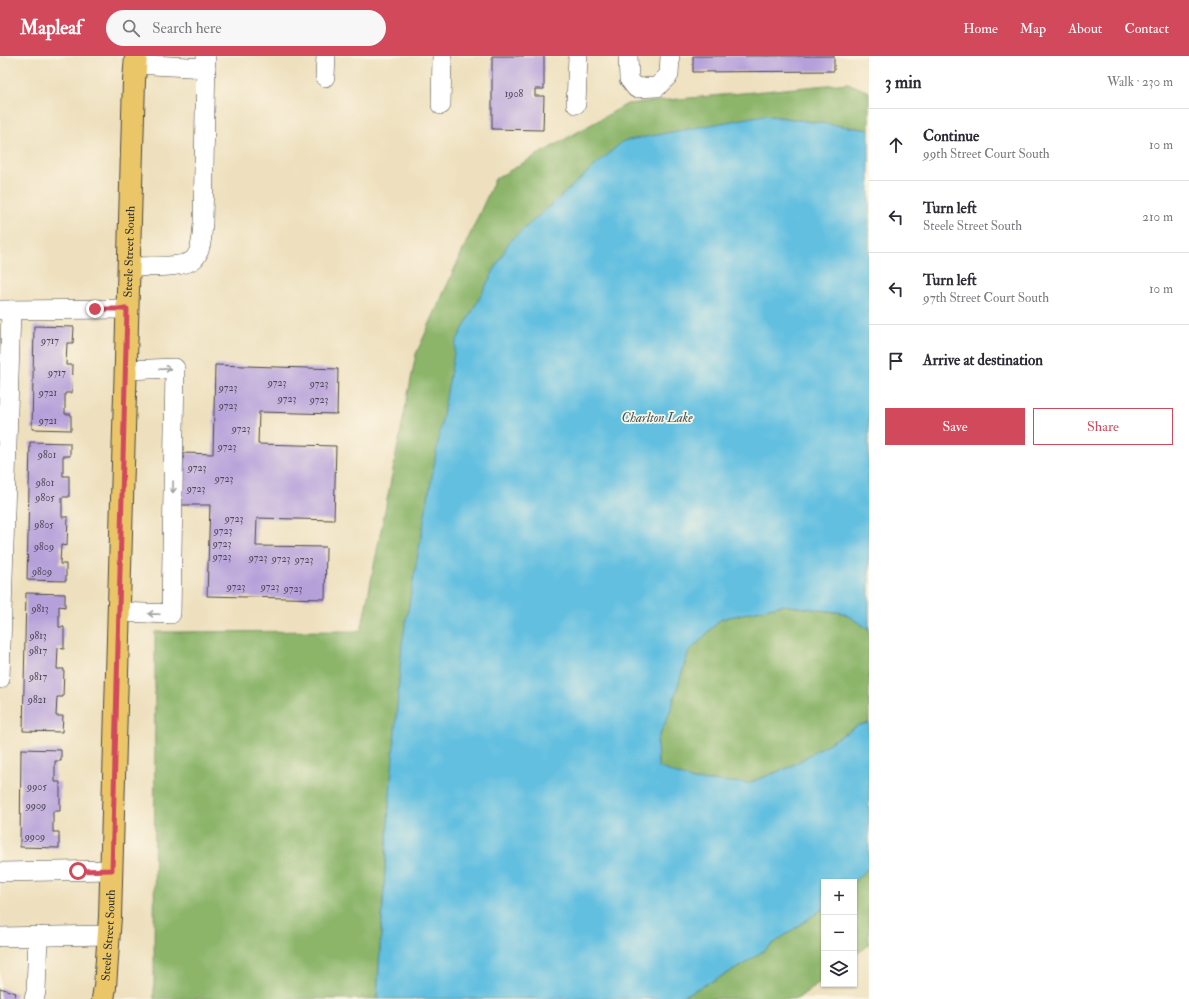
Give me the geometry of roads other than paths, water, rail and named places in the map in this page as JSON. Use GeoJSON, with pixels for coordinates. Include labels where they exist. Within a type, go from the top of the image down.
{"type":"FeatureCollection","features":[{"type":"Feature","properties":{"kind":"main road","name":"Steele Street South"},"geometry":{"type":"LineString","coordinates":[[103,999],[109,935],[112,870],[135,60]]}},
{"type":"Feature","properties":{"kind":"street"},"geometry":{"type":"LineString","coordinates":[[325,77],[326,56]]}},
{"type":"Feature","properties":{"kind":"street"},"geometry":{"type":"LineString","coordinates":[[441,105],[442,56]]}},
{"type":"Feature","properties":{"kind":"street"},"geometry":{"type":"LineString","coordinates":[[576,104],[578,56]]}},
{"type":"Feature","properties":{"kind":"street"},"geometry":{"type":"LineString","coordinates":[[628,56],[629,79],[636,88],[657,87],[670,75],[670,56]]}},
{"type":"Feature","properties":{"kind":"street"},"geometry":{"type":"LineString","coordinates":[[129,267],[182,265],[194,260],[200,247],[203,223],[206,62],[135,60]]}},
{"type":"Feature","properties":{"kind":"street"},"geometry":{"type":"LineString","coordinates":[[0,678],[6,310],[127,309]]}},
{"type":"Feature","properties":{"kind":"street"},"geometry":{"type":"LineString","coordinates":[[119,612],[171,614],[175,368],[126,370]]}},
{"type":"Feature","properties":{"kind":"street"},"geometry":{"type":"LineString","coordinates":[[0,872],[112,870]]}},
{"type":"Feature","properties":{"kind":"street"},"geometry":{"type":"LineString","coordinates":[[0,937],[109,935]]}},
{"type":"Feature","properties":{"kind":"street"},"geometry":{"type":"LineString","coordinates":[[34,999],[36,992],[38,936]]}},
{"type":"Feature","properties":{"kind":"water","name":"Charlton Lake"},"geometry":{"type":"Polygon","coordinates":[[[764,115],[869,130],[869,629],[843,613],[783,605],[721,619],[688,653],[670,712],[657,741],[658,767],[693,780],[748,783],[788,768],[859,725],[869,723],[869,867],[856,879],[821,879],[821,910],[740,967],[677,999],[377,999],[389,806],[402,643],[456,342],[509,242],[623,141],[764,115]]]}}]}
